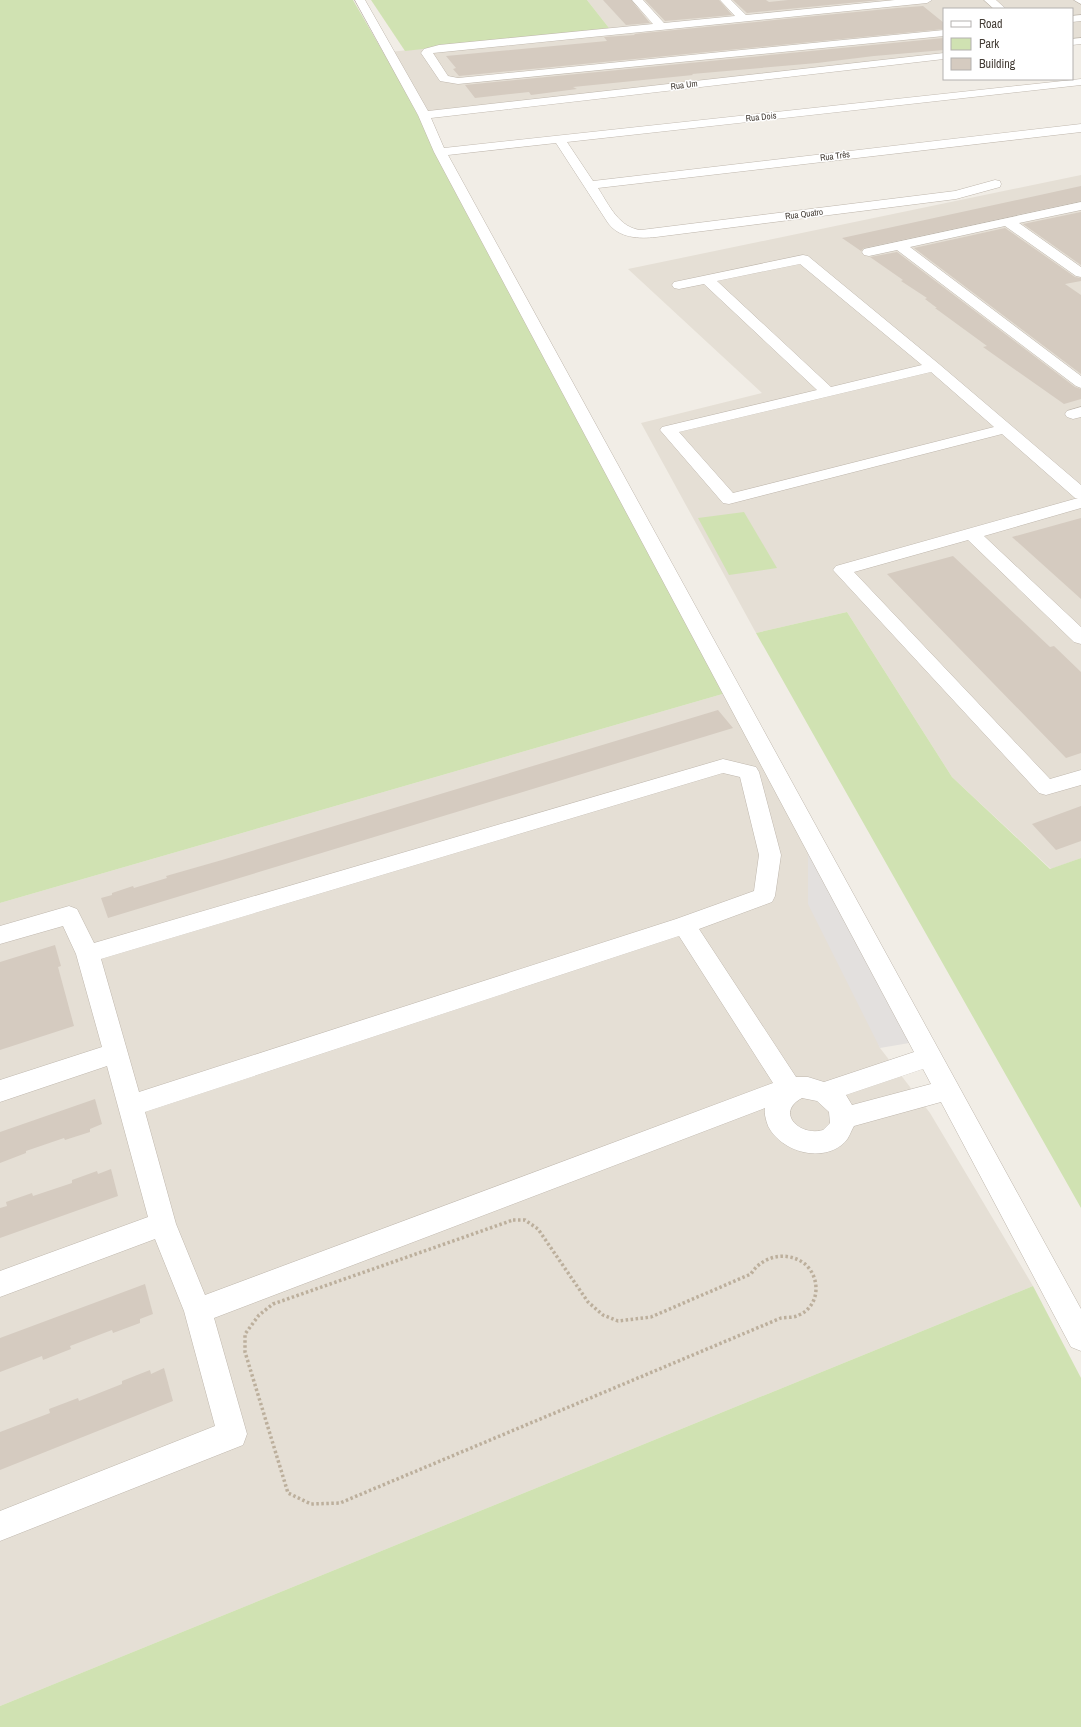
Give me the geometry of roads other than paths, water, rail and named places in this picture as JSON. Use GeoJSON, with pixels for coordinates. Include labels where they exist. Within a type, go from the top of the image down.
{"type":"FeatureCollection","features":[{"type":"Feature","properties":{"kind":"street"},"geometry":{"type":"LineString","coordinates":[[360,0],[424,115],[440,152],[1081,1337]]}},
{"type":"Feature","properties":{"kind":"street"},"geometry":{"type":"LineString","coordinates":[[637,0],[661,26]]}},
{"type":"Feature","properties":{"kind":"street"},"geometry":{"type":"LineString","coordinates":[[725,0],[744,19]]}},
{"type":"Feature","properties":{"kind":"street"},"geometry":{"type":"LineString","coordinates":[[816,0],[827,10]]}},
{"type":"Feature","properties":{"kind":"street"},"geometry":{"type":"LineString","coordinates":[[927,0],[716,22],[439,48],[428,51],[427,53],[442,77],[446,80],[454,82],[943,33]]}},
{"type":"Feature","properties":{"kind":"street"},"geometry":{"type":"LineString","coordinates":[[989,0],[1000,8]]}},
{"type":"Feature","properties":{"kind":"street"},"geometry":{"type":"LineString","coordinates":[[716,22],[726,32]]}},
{"type":"Feature","properties":{"kind":"street"},"geometry":{"type":"LineString","coordinates":[[736,42],[746,53]]}},
{"type":"Feature","properties":{"kind":"street","name":"Rua Um"},"geometry":{"type":"LineString","coordinates":[[424,115],[943,56]]}},
{"type":"Feature","properties":{"kind":"street","name":"Rua Dois"},"geometry":{"type":"LineString","coordinates":[[440,152],[1081,82]]}},
{"type":"Feature","properties":{"kind":"street"},"geometry":{"type":"LineString","coordinates":[[985,83],[994,91]]}},
{"type":"Feature","properties":{"kind":"street","name":"Rua Três"},"geometry":{"type":"LineString","coordinates":[[590,185],[1081,128]]}},
{"type":"Feature","properties":{"kind":"street"},"geometry":{"type":"LineString","coordinates":[[559,140],[590,185]]}},
{"type":"Feature","properties":{"kind":"street","name":"Rua Quatro"},"geometry":{"type":"LineString","coordinates":[[590,185],[615,223],[622,230],[630,233],[670,231],[956,195],[995,184]]}},
{"type":"Feature","properties":{"kind":"street"},"geometry":{"type":"LineString","coordinates":[[869,252],[1081,206]]}},
{"type":"Feature","properties":{"kind":"street"},"geometry":{"type":"LineString","coordinates":[[1008,222],[1081,273]]}},
{"type":"Feature","properties":{"kind":"street"},"geometry":{"type":"LineString","coordinates":[[899,245],[1081,383]]}},
{"type":"Feature","properties":{"kind":"street"},"geometry":{"type":"LineString","coordinates":[[679,285],[803,259],[934,367],[1081,494]]}},
{"type":"Feature","properties":{"kind":"street"},"geometry":{"type":"LineString","coordinates":[[707,279],[828,392]]}},
{"type":"Feature","properties":{"kind":"street"},"geometry":{"type":"LineString","coordinates":[[934,367],[668,430],[729,498],[1004,429]]}},
{"type":"Feature","properties":{"kind":"street"},"geometry":{"type":"LineString","coordinates":[[1081,504],[842,570],[1046,788],[1081,776]]}},
{"type":"Feature","properties":{"kind":"street"},"geometry":{"type":"LineString","coordinates":[[972,534],[1081,638]]}},
{"type":"Feature","properties":{"kind":"street"},"geometry":{"type":"LineString","coordinates":[[88,954],[723,766],[748,772],[770,855],[764,896],[684,925],[130,1106]]}},
{"type":"Feature","properties":{"kind":"street"},"geometry":{"type":"LineString","coordinates":[[0,935],[69,915],[88,954],[163,1224],[198,1311],[232,1434],[0,1526]]}},
{"type":"Feature","properties":{"kind":"street"},"geometry":{"type":"LineString","coordinates":[[684,925],[791,1090]]}},
{"type":"Feature","properties":{"kind":"street"},"geometry":{"type":"LineString","coordinates":[[0,1091],[115,1053]]}},
{"type":"Feature","properties":{"kind":"street"},"geometry":{"type":"LineString","coordinates":[[824,1092],[929,1057]]}},
{"type":"Feature","properties":{"kind":"street"},"geometry":{"type":"LineString","coordinates":[[799,1087],[807,1087],[824,1092],[838,1103],[842,1118],[841,1126],[837,1132],[826,1141],[806,1142],[793,1137],[780,1125],[776,1114],[779,1100],[784,1094],[799,1087]]}},
{"type":"Feature","properties":{"kind":"street"},"geometry":{"type":"LineString","coordinates":[[198,1311],[787,1089],[791,1090]]}},
{"type":"Feature","properties":{"kind":"street"},"geometry":{"type":"LineString","coordinates":[[842,1118],[947,1090]]}},
{"type":"Feature","properties":{"kind":"street"},"geometry":{"type":"LineString","coordinates":[[0,1284],[163,1224]]}}]}
